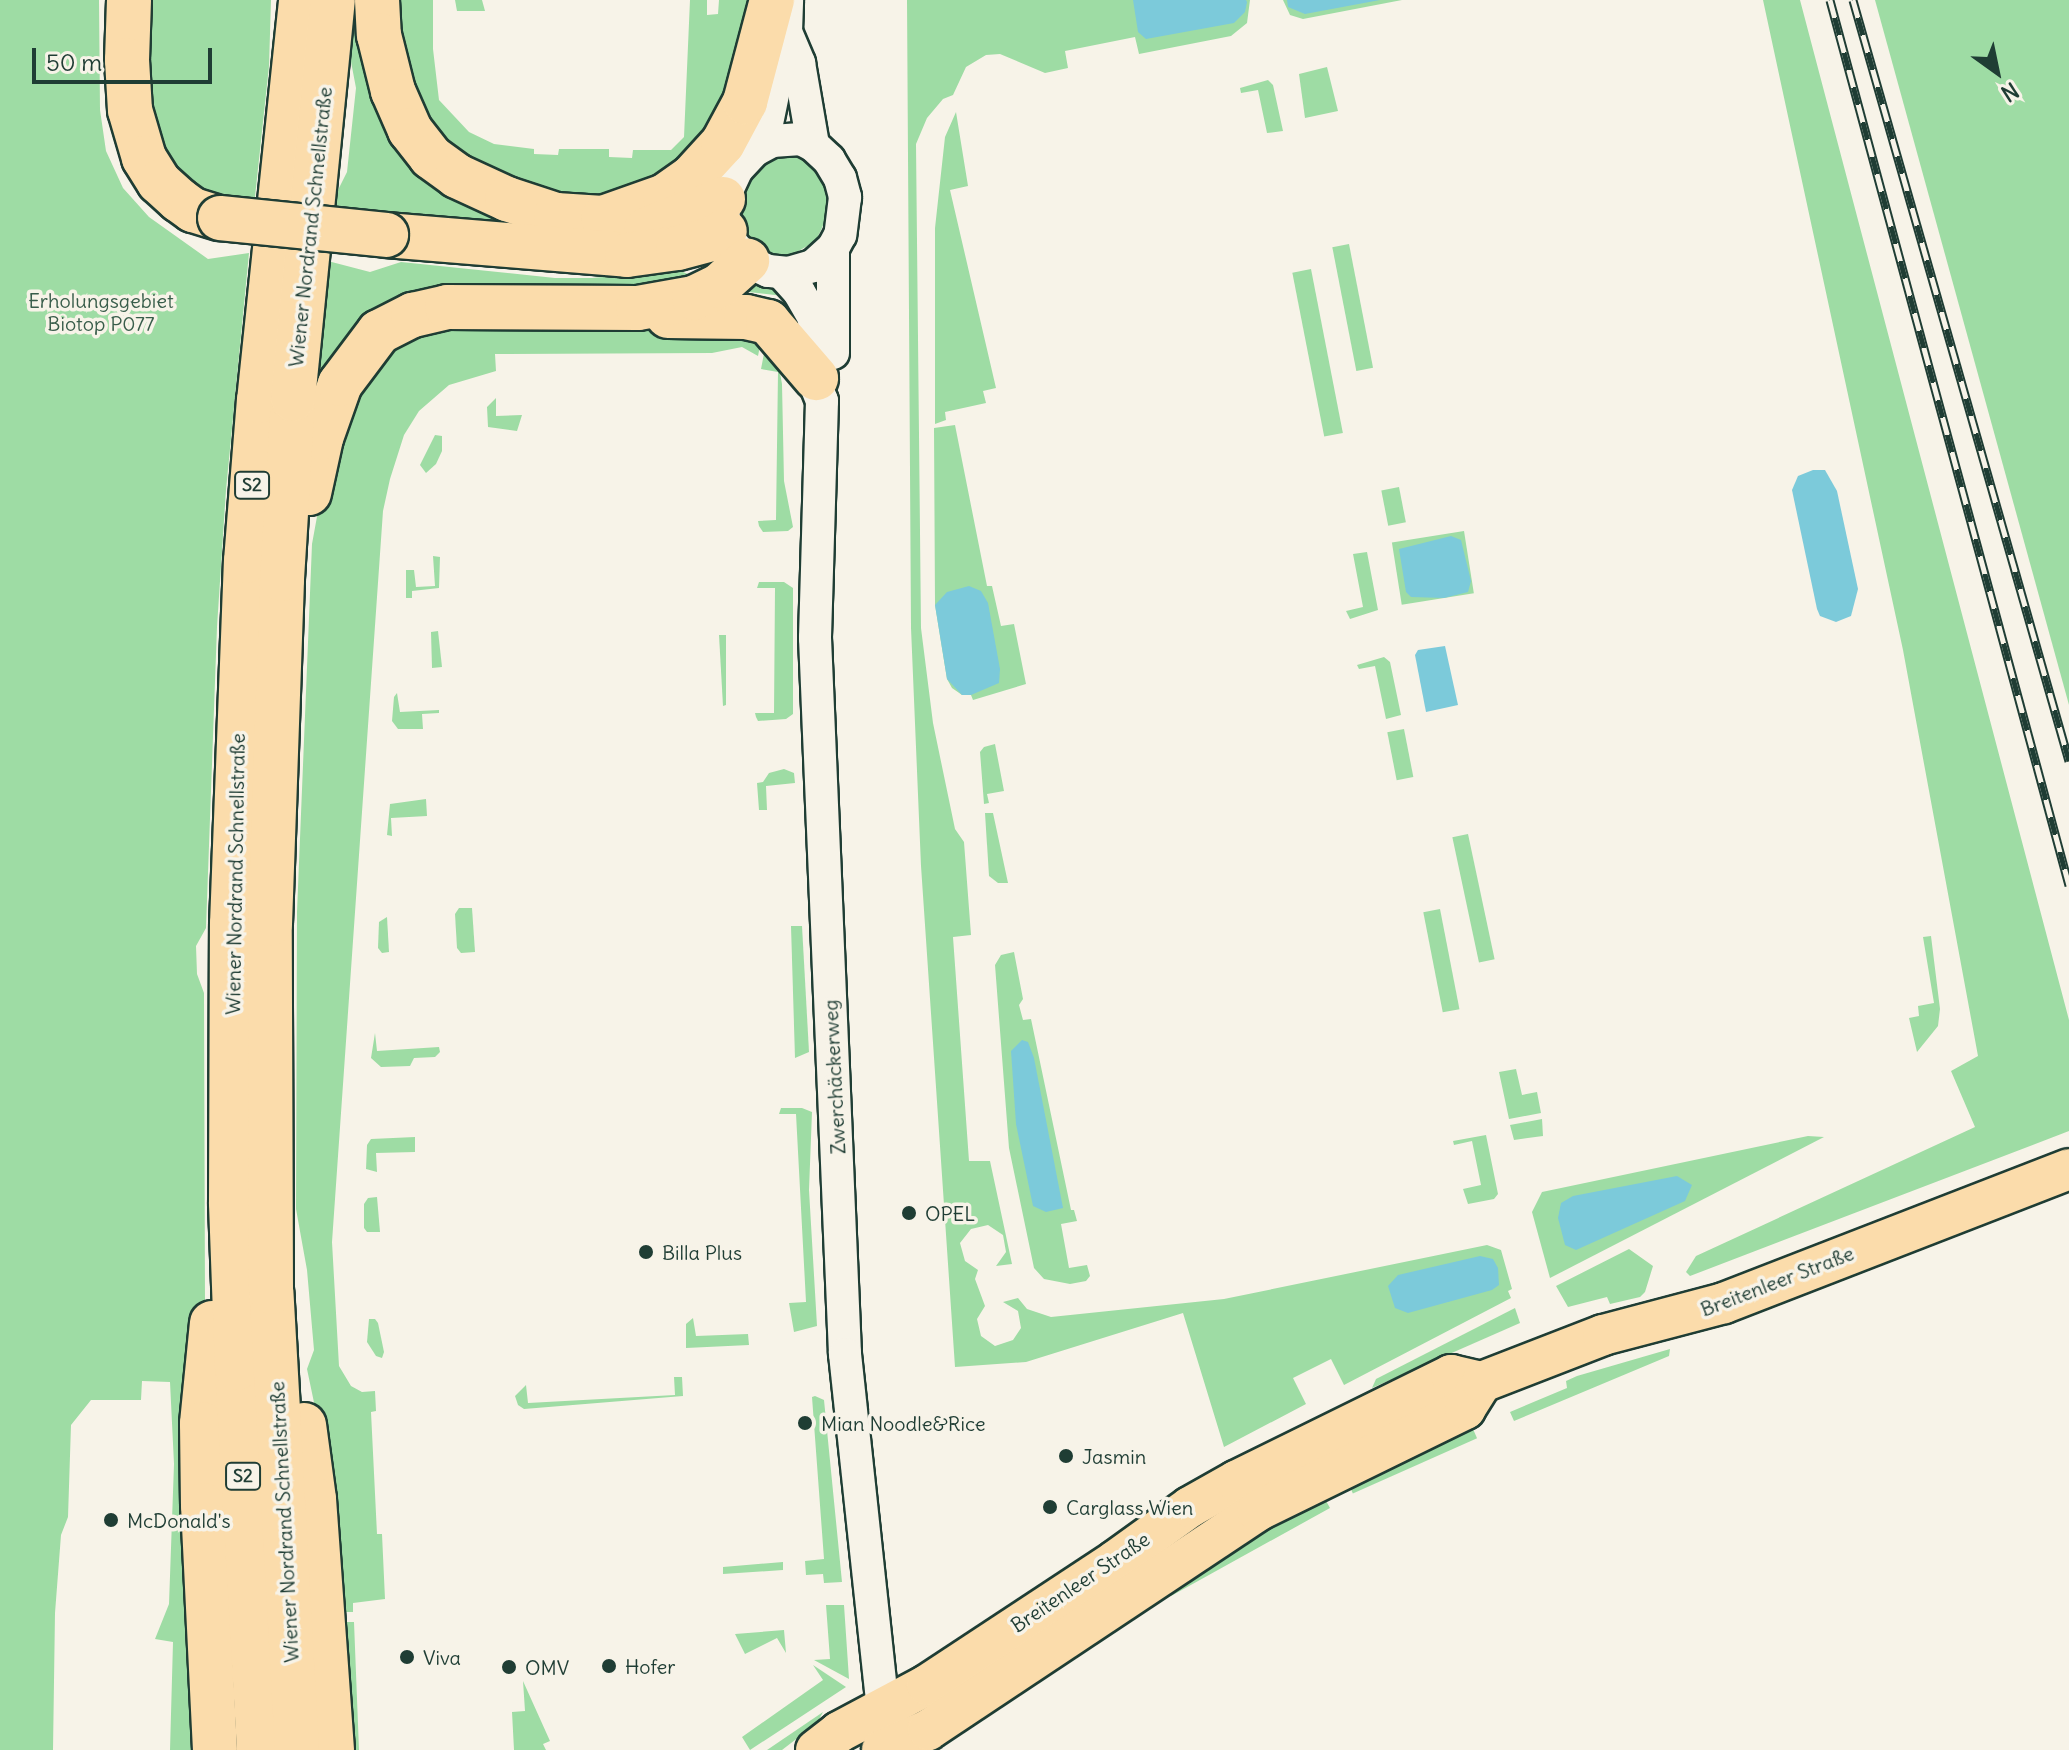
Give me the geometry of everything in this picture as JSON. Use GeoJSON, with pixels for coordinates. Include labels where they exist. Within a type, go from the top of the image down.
{"type":"FeatureCollection","features":[{"type":"Feature","properties":{"kind":"highway"},"geometry":{"type":"LineString","coordinates":[[129,0],[127,60],[130,110],[144,158],[159,182],[193,210],[220,218],[386,235],[591,234],[650,228],[745,241]]}},
{"type":"Feature","properties":{"kind":"highway"},"geometry":{"type":"LineString","coordinates":[[279,0],[280,16],[296,48]]}},
{"type":"Feature","properties":{"kind":"highway","name":"Wiener Nordrand Schnellstraße"},"geometry":{"type":"LineString","coordinates":[[259,1750],[231,1202],[232,924],[246,561],[259,401],[301,0]]}},
{"type":"Feature","properties":{"kind":"highway","name":"Wiener Nordrand Schnellstraße"},"geometry":{"type":"LineString","coordinates":[[297,1750],[271,1292],[270,924],[282,579],[293,399],[333,0]]}},
{"type":"Feature","properties":{"kind":"highway"},"geometry":{"type":"LineString","coordinates":[[377,0],[379,35],[393,91],[410,130],[431,157],[457,176],[507,199],[556,215],[627,255],[678,248],[712,239],[745,241]]}},
{"type":"Feature","properties":{"kind":"highway"},"geometry":{"type":"LineString","coordinates":[[591,234],[665,196],[691,178],[723,143],[745,102],[779,16]]}},
{"type":"Feature","properties":{"kind":"highway"},"geometry":{"type":"LineString","coordinates":[[282,579],[302,556],[307,502],[321,438],[340,384],[379,332],[413,315],[447,307],[638,308],[694,298],[719,286],[745,241]]}},
{"type":"Feature","properties":{"kind":"highway"},"geometry":{"type":"LineString","coordinates":[[638,308],[667,316],[746,317],[768,322],[819,390]]}},
{"type":"Feature","properties":{"kind":"highway"},"geometry":{"type":"LineString","coordinates":[[215,1750],[202,1424],[212,1335],[214,1228],[231,1202]]}},
{"type":"Feature","properties":{"kind":"highway"},"geometry":{"type":"LineString","coordinates":[[271,1292],[292,1340],[314,1499],[332,1750]]}},
{"type":"Feature","properties":{"kind":"main road","name":"Breitenleer Straße"},"geometry":{"type":"LineString","coordinates":[[816,1750],[927,1685],[1115,1561],[1190,1507],[1236,1481],[1451,1375],[1482,1382],[1603,1335],[1724,1303],[2069,1169]]}},
{"type":"Feature","properties":{"kind":"main road","name":"Breitenleer Straße"},"geometry":{"type":"LineString","coordinates":[[886,1749],[928,1730],[1257,1511],[1465,1409],[1482,1382]]}},
{"type":"Feature","properties":{"kind":"street"},"geometry":{"type":"LineString","coordinates":[[787,0],[779,16],[765,133],[755,150],[737,169],[745,241],[813,266],[833,248]]}},
{"type":"Feature","properties":{"kind":"street"},"geometry":{"type":"LineString","coordinates":[[779,16],[799,63],[813,145]]}},
{"type":"Feature","properties":{"kind":"street"},"geometry":{"type":"LineString","coordinates":[[755,150],[772,141],[787,138],[801,139],[813,145]]}},
{"type":"Feature","properties":{"kind":"street","name":"Zwerchäckerweg"},"geometry":{"type":"LineString","coordinates":[[813,145],[829,160],[845,197],[840,235],[833,248],[831,391],[819,390]]}},
{"type":"Feature","properties":{"kind":"street","name":"Zwerchäckerweg"},"geometry":{"type":"LineString","coordinates":[[745,241],[799,292],[814,318],[819,390],[815,638],[845,1354],[886,1749]]}},
{"type":"Feature","properties":{"kind":"green space","name":"Erholungsgebiet Biotop P077"},"geometry":{"type":"Polygon","coordinates":[[[0,0],[99,0],[100,110],[106,151],[123,188],[149,217],[208,259],[249,253],[226,490],[217,627],[206,928],[196,946],[197,974],[204,993],[205,1302],[195,1440],[188,1685],[191,1750],[170,1750],[173,1642],[155,1639],[169,1604],[174,1464],[170,1382],[142,1381],[141,1400],[91,1400],[71,1425],[68,1517],[61,1535],[55,1613],[53,1750],[0,1750],[0,0]]]}},
{"type":"Feature","properties":{"kind":"green space"},"geometry":{"type":"Polygon","coordinates":[[[143,0],[271,0],[269,66],[254,206],[216,199],[171,169],[148,120],[143,0]]]}},
{"type":"Feature","properties":{"kind":"green space"},"geometry":{"type":"Polygon","coordinates":[[[351,0],[368,0],[388,113],[574,232],[341,217],[330,206],[347,172],[356,88],[348,46],[351,0]]]}},
{"type":"Feature","properties":{"kind":"green space"},"geometry":{"type":"Polygon","coordinates":[[[387,0],[433,0],[433,49],[439,100],[469,132],[494,144],[534,149],[534,154],[558,155],[559,149],[609,149],[609,157],[632,158],[633,150],[671,150],[684,137],[690,0],[707,0],[707,15],[718,14],[719,0],[760,0],[711,143],[628,201],[525,192],[424,132],[387,0]]]}},
{"type":"Feature","properties":{"kind":"green space"},"geometry":{"type":"Polygon","coordinates":[[[455,0],[482,0],[485,11],[457,11],[455,0]]]}},
{"type":"Feature","properties":{"kind":"green space"},"geometry":{"type":"Polygon","coordinates":[[[907,0],[1250,0],[1247,23],[1231,36],[1139,54],[1135,37],[1065,51],[1068,68],[1045,73],[1000,54],[986,55],[966,67],[953,95],[943,99],[927,118],[916,144],[921,628],[933,723],[955,829],[964,842],[971,935],[953,937],[969,1161],[990,1161],[1012,1264],[996,1266],[1006,1252],[1003,1235],[988,1225],[971,1229],[960,1243],[965,1261],[978,1270],[975,1279],[985,1306],[977,1319],[981,1336],[995,1346],[1013,1340],[1021,1328],[1018,1311],[1003,1302],[1018,1298],[1027,1309],[1051,1317],[1224,1299],[1487,1245],[1501,1250],[1512,1289],[1508,1291],[1511,1298],[1344,1385],[1331,1359],[1293,1378],[1306,1404],[1224,1447],[1183,1313],[1026,1362],[955,1367],[921,866],[911,628],[907,0]]]}},
{"type":"Feature","properties":{"kind":"green space"},"geometry":{"type":"Polygon","coordinates":[[[1283,0],[1402,0],[1303,19],[1290,15],[1283,0]]]}},
{"type":"Feature","properties":{"kind":"green space"},"geometry":{"type":"Polygon","coordinates":[[[1763,0],[1800,0],[2069,1020],[2069,1131],[1690,1276],[1686,1272],[1696,1256],[1975,1127],[1951,1071],[1978,1056],[1903,650],[1763,0]]]}},
{"type":"Feature","properties":{"kind":"green space"},"geometry":{"type":"Polygon","coordinates":[[[1875,0],[2069,0],[2069,705],[1875,0]]]}},
{"type":"Feature","properties":{"kind":"green space"},"geometry":{"type":"Polygon","coordinates":[[[1327,67],[1338,111],[1305,118],[1299,74],[1327,67]]]}},
{"type":"Feature","properties":{"kind":"green space"},"geometry":{"type":"Polygon","coordinates":[[[1268,80],[1273,85],[1283,131],[1267,133],[1258,90],[1241,93],[1240,88],[1268,80]]]}},
{"type":"Feature","properties":{"kind":"green space"},"geometry":{"type":"Polygon","coordinates":[[[956,112],[968,186],[950,190],[996,388],[983,391],[986,403],[945,412],[946,420],[935,424],[935,228],[945,137],[956,112]]]}},
{"type":"Feature","properties":{"kind":"green space"},"geometry":{"type":"Polygon","coordinates":[[[782,155],[808,158],[820,169],[830,196],[830,210],[816,241],[788,257],[772,257],[760,254],[738,228],[739,193],[751,173],[767,160],[782,155]]]}},
{"type":"Feature","properties":{"kind":"green space"},"geometry":{"type":"Polygon","coordinates":[[[1349,244],[1373,368],[1356,371],[1332,247],[1349,244]]]}},
{"type":"Feature","properties":{"kind":"green space"},"geometry":{"type":"Polygon","coordinates":[[[324,260],[370,272],[401,262],[555,278],[592,278],[678,270],[705,281],[692,287],[456,296],[316,400],[322,341],[324,260]]]}},
{"type":"Feature","properties":{"kind":"green space"},"geometry":{"type":"Polygon","coordinates":[[[1311,269],[1343,433],[1324,437],[1292,273],[1311,269]]]}},
{"type":"Feature","properties":{"kind":"green space"},"geometry":{"type":"Polygon","coordinates":[[[750,281],[769,284],[792,297],[740,291],[750,281]]]}},
{"type":"Feature","properties":{"kind":"green space"},"geometry":{"type":"Polygon","coordinates":[[[714,324],[761,341],[758,356],[742,347],[712,353],[495,354],[496,371],[449,385],[419,411],[404,435],[390,479],[383,511],[332,1242],[339,1366],[351,1386],[362,1392],[375,1391],[376,1411],[371,1412],[377,1534],[382,1534],[385,1599],[353,1603],[353,1612],[343,1612],[343,1622],[354,1622],[359,1750],[347,1750],[326,1460],[307,1369],[314,1350],[307,1270],[296,1209],[297,912],[312,544],[335,418],[412,325],[714,324]]]}},
{"type":"Feature","properties":{"kind":"green space"},"geometry":{"type":"Polygon","coordinates":[[[766,343],[778,362],[782,384],[784,481],[793,527],[788,531],[763,532],[758,521],[776,520],[778,372],[761,369],[766,343]]]}},
{"type":"Feature","properties":{"kind":"green space"},"geometry":{"type":"Polygon","coordinates":[[[496,398],[496,416],[522,415],[517,431],[488,427],[487,407],[496,398]]]}},
{"type":"Feature","properties":{"kind":"green space"},"geometry":{"type":"Polygon","coordinates":[[[955,425],[987,586],[992,586],[1001,626],[1014,624],[1026,684],[973,700],[971,695],[962,695],[952,688],[947,679],[935,605],[934,428],[955,425]]]}},
{"type":"Feature","properties":{"kind":"green space"},"geometry":{"type":"Polygon","coordinates":[[[435,435],[442,436],[442,451],[436,464],[426,473],[420,465],[435,435]]]}},
{"type":"Feature","properties":{"kind":"green space"},"geometry":{"type":"Polygon","coordinates":[[[1399,487],[1406,522],[1388,526],[1381,490],[1399,487]]]}},
{"type":"Feature","properties":{"kind":"green space"},"geometry":{"type":"Polygon","coordinates":[[[1464,531],[1474,593],[1402,605],[1392,542],[1464,531]]]}},
{"type":"Feature","properties":{"kind":"green space"},"geometry":{"type":"Polygon","coordinates":[[[1367,552],[1378,610],[1350,619],[1346,611],[1363,607],[1353,554],[1367,552]]]}},
{"type":"Feature","properties":{"kind":"green space"},"geometry":{"type":"Polygon","coordinates":[[[433,556],[440,557],[439,588],[412,591],[412,598],[406,598],[406,570],[414,570],[416,587],[435,586],[433,556]]]}},
{"type":"Feature","properties":{"kind":"green space"},"geometry":{"type":"Polygon","coordinates":[[[759,582],[784,582],[793,588],[793,714],[786,719],[758,721],[755,713],[774,713],[775,588],[757,588],[759,582]]]}},
{"type":"Feature","properties":{"kind":"green space"},"geometry":{"type":"Polygon","coordinates":[[[438,631],[442,667],[432,668],[431,632],[438,631]]]}},
{"type":"Feature","properties":{"kind":"green space"},"geometry":{"type":"Polygon","coordinates":[[[719,635],[726,635],[726,705],[723,706],[719,635]]]}},
{"type":"Feature","properties":{"kind":"green space"},"geometry":{"type":"Polygon","coordinates":[[[1384,657],[1390,662],[1401,715],[1386,719],[1375,666],[1359,669],[1357,665],[1384,657]]]}},
{"type":"Feature","properties":{"kind":"green space"},"geometry":{"type":"Polygon","coordinates":[[[397,693],[400,712],[439,710],[439,713],[422,714],[423,729],[398,729],[392,721],[397,693]]]}},
{"type":"Feature","properties":{"kind":"green space"},"geometry":{"type":"Polygon","coordinates":[[[1404,729],[1413,777],[1397,780],[1387,732],[1404,729]]]}},
{"type":"Feature","properties":{"kind":"green space"},"geometry":{"type":"Polygon","coordinates":[[[995,744],[1004,791],[987,794],[989,803],[984,804],[980,752],[984,747],[995,744]]]}},
{"type":"Feature","properties":{"kind":"green space"},"geometry":{"type":"Polygon","coordinates":[[[784,769],[794,773],[795,783],[766,786],[767,810],[759,810],[757,783],[763,782],[769,773],[784,769]]]}},
{"type":"Feature","properties":{"kind":"green space"},"geometry":{"type":"Polygon","coordinates":[[[426,799],[427,816],[391,818],[392,836],[387,835],[390,804],[426,799]]]}},
{"type":"Feature","properties":{"kind":"green space"},"geometry":{"type":"Polygon","coordinates":[[[985,813],[993,813],[1008,883],[998,883],[989,876],[985,813]]]}},
{"type":"Feature","properties":{"kind":"green space"},"geometry":{"type":"Polygon","coordinates":[[[1468,834],[1495,959],[1479,963],[1452,837],[1468,834]]]}},
{"type":"Feature","properties":{"kind":"green space"},"geometry":{"type":"Polygon","coordinates":[[[459,908],[472,908],[475,952],[461,953],[457,948],[455,914],[459,908]]]}},
{"type":"Feature","properties":{"kind":"green space"},"geometry":{"type":"Polygon","coordinates":[[[1440,909],[1459,1009],[1443,1012],[1423,912],[1440,909]]]}},
{"type":"Feature","properties":{"kind":"green space"},"geometry":{"type":"Polygon","coordinates":[[[387,917],[389,952],[382,953],[378,948],[379,922],[387,917]]]}},
{"type":"Feature","properties":{"kind":"green space"},"geometry":{"type":"Polygon","coordinates":[[[791,926],[802,926],[809,1052],[795,1058],[791,926]]]}},
{"type":"Feature","properties":{"kind":"green space"},"geometry":{"type":"Polygon","coordinates":[[[1931,936],[1940,1009],[1938,1026],[1917,1052],[1909,1018],[1919,1016],[1918,1006],[1934,1003],[1923,937],[1931,936]]]}},
{"type":"Feature","properties":{"kind":"green space"},"geometry":{"type":"Polygon","coordinates":[[[1014,952],[1023,999],[1019,1005],[1023,1020],[1031,1019],[1071,1210],[1074,1210],[1077,1221],[1061,1224],[1069,1268],[1087,1265],[1090,1276],[1086,1281],[1070,1284],[1044,1279],[1034,1268],[1009,1148],[995,965],[1001,955],[1014,952]]]}},
{"type":"Feature","properties":{"kind":"green space"},"geometry":{"type":"Polygon","coordinates":[[[375,1033],[377,1051],[439,1047],[440,1052],[435,1057],[414,1058],[410,1066],[381,1067],[371,1058],[375,1033]]]}},
{"type":"Feature","properties":{"kind":"green space"},"geometry":{"type":"Polygon","coordinates":[[[1516,1069],[1522,1095],[1537,1092],[1541,1113],[1509,1119],[1499,1072],[1516,1069]]]}},
{"type":"Feature","properties":{"kind":"green space"},"geometry":{"type":"Polygon","coordinates":[[[781,1108],[802,1108],[812,1112],[809,1190],[817,1326],[794,1332],[789,1303],[806,1302],[796,1114],[779,1114],[781,1108]]]}},
{"type":"Feature","properties":{"kind":"green space"},"geometry":{"type":"Polygon","coordinates":[[[1542,1119],[1543,1136],[1514,1140],[1510,1125],[1542,1119]]]}},
{"type":"Feature","properties":{"kind":"green space"},"geometry":{"type":"Polygon","coordinates":[[[1486,1135],[1498,1194],[1494,1199],[1468,1204],[1463,1189],[1481,1185],[1472,1141],[1454,1145],[1453,1141],[1486,1135]]]}},
{"type":"Feature","properties":{"kind":"green space"},"geometry":{"type":"Polygon","coordinates":[[[1808,1136],[1824,1137],[1550,1278],[1532,1212],[1542,1192],[1808,1136]]]}},
{"type":"Feature","properties":{"kind":"green space"},"geometry":{"type":"Polygon","coordinates":[[[415,1137],[415,1152],[376,1153],[377,1172],[366,1169],[367,1145],[371,1139],[415,1137]]]}},
{"type":"Feature","properties":{"kind":"green space"},"geometry":{"type":"Polygon","coordinates":[[[377,1197],[380,1232],[367,1232],[364,1228],[364,1204],[368,1198],[377,1197]]]}},
{"type":"Feature","properties":{"kind":"green space"},"geometry":{"type":"Polygon","coordinates":[[[1629,1249],[1653,1266],[1645,1292],[1640,1297],[1610,1304],[1607,1297],[1568,1307],[1556,1286],[1629,1249]]]}},
{"type":"Feature","properties":{"kind":"green space"},"geometry":{"type":"Polygon","coordinates":[[[1515,1308],[1520,1323],[1372,1388],[1376,1379],[1515,1308]]]}},
{"type":"Feature","properties":{"kind":"green space"},"geometry":{"type":"Polygon","coordinates":[[[693,1318],[696,1336],[748,1334],[749,1345],[686,1348],[686,1324],[693,1318]]]}},
{"type":"Feature","properties":{"kind":"green space"},"geometry":{"type":"Polygon","coordinates":[[[369,1319],[375,1319],[378,1323],[384,1352],[382,1358],[376,1356],[367,1342],[369,1319]]]}},
{"type":"Feature","properties":{"kind":"green space"},"geometry":{"type":"Polygon","coordinates":[[[1670,1349],[1669,1356],[1514,1421],[1510,1412],[1567,1388],[1566,1381],[1577,1376],[1670,1349]]]}},
{"type":"Feature","properties":{"kind":"green space"},"geometry":{"type":"Polygon","coordinates":[[[674,1377],[682,1377],[683,1396],[524,1409],[518,1405],[515,1396],[526,1385],[528,1403],[675,1395],[674,1377]]]}},
{"type":"Feature","properties":{"kind":"green space"},"geometry":{"type":"Polygon","coordinates":[[[812,1397],[824,1400],[842,1582],[824,1583],[823,1574],[806,1575],[805,1561],[824,1559],[812,1397]]]}},
{"type":"Feature","properties":{"kind":"green space"},"geometry":{"type":"Polygon","coordinates":[[[1473,1429],[1477,1438],[1353,1493],[1349,1484],[1473,1429]]]}},
{"type":"Feature","properties":{"kind":"green space"},"geometry":{"type":"Polygon","coordinates":[[[1325,1499],[1330,1508],[1171,1596],[1163,1597],[1270,1523],[1272,1527],[1325,1499]]]}},
{"type":"Feature","properties":{"kind":"green space"},"geometry":{"type":"Polygon","coordinates":[[[783,1562],[783,1570],[723,1574],[723,1567],[783,1562]]]}},
{"type":"Feature","properties":{"kind":"green space"},"geometry":{"type":"Polygon","coordinates":[[[826,1605],[844,1605],[849,1679],[814,1660],[830,1659],[826,1605]]]}},
{"type":"Feature","properties":{"kind":"green space"},"geometry":{"type":"Polygon","coordinates":[[[784,1630],[786,1653],[777,1638],[745,1654],[735,1634],[784,1630]]]}},
{"type":"Feature","properties":{"kind":"green space"},"geometry":{"type":"Polygon","coordinates":[[[813,1665],[846,1687],[750,1750],[742,1737],[823,1680],[813,1665]]]}},
{"type":"Feature","properties":{"kind":"green space"},"geometry":{"type":"Polygon","coordinates":[[[523,1681],[550,1741],[543,1744],[546,1750],[514,1750],[512,1712],[525,1711],[523,1681]]]}},
{"type":"Feature","properties":{"kind":"green space"},"geometry":{"type":"Polygon","coordinates":[[[823,1712],[817,1723],[782,1750],[767,1750],[823,1712]]]}},
{"type":"Feature","properties":{"kind":"water"},"geometry":{"type":"Polygon","coordinates":[[[1133,0],[1247,2],[1245,12],[1234,23],[1146,39],[1138,32],[1133,0]]]}},
{"type":"Feature","properties":{"kind":"water"},"geometry":{"type":"Polygon","coordinates":[[[1287,0],[1380,0],[1305,14],[1288,7],[1287,0]]]}},
{"type":"Feature","properties":{"kind":"water"},"geometry":{"type":"Polygon","coordinates":[[[1813,470],[1825,470],[1837,491],[1858,589],[1851,616],[1836,622],[1820,616],[1817,609],[1792,490],[1798,476],[1813,470]]]}},
{"type":"Feature","properties":{"kind":"water"},"geometry":{"type":"Polygon","coordinates":[[[1451,536],[1461,540],[1471,581],[1468,592],[1444,598],[1411,597],[1406,592],[1399,549],[1451,536]]]}},
{"type":"Feature","properties":{"kind":"water"},"geometry":{"type":"Polygon","coordinates":[[[969,586],[981,591],[988,603],[1000,669],[999,683],[971,695],[962,695],[947,679],[935,605],[947,592],[969,586]]]}},
{"type":"Feature","properties":{"kind":"water"},"geometry":{"type":"Polygon","coordinates":[[[1445,646],[1458,705],[1426,712],[1415,655],[1418,650],[1445,646]]]}},
{"type":"Feature","properties":{"kind":"water"},"geometry":{"type":"Polygon","coordinates":[[[1022,1040],[1028,1042],[1034,1058],[1063,1208],[1046,1212],[1033,1206],[1016,1124],[1011,1051],[1022,1040]]]}},
{"type":"Feature","properties":{"kind":"water"},"geometry":{"type":"Polygon","coordinates":[[[1677,1176],[1692,1185],[1685,1201],[1576,1250],[1565,1245],[1558,1218],[1561,1203],[1573,1196],[1677,1176]]]}},
{"type":"Feature","properties":{"kind":"water"},"geometry":{"type":"Polygon","coordinates":[[[1480,1256],[1493,1259],[1498,1268],[1499,1285],[1492,1290],[1408,1313],[1395,1308],[1388,1286],[1398,1275],[1480,1256]]]}},
{"type":"Feature","properties":{"kind":"railway"},"geometry":{"type":"LineString","coordinates":[[1830,0],[2069,885]]}},
{"type":"Feature","properties":{"kind":"railway"},"geometry":{"type":"LineString","coordinates":[[1853,0],[2069,761]]}},
{"type":"Feature","properties":{"kind":"place","name":"OPEL"},"geometry":{"type":"Point","coordinates":[909,1213]}},
{"type":"Feature","properties":{"kind":"place","name":"Billa Plus"},"geometry":{"type":"Point","coordinates":[646,1252]}},
{"type":"Feature","properties":{"kind":"place","name":"Mian Noodle&Rice"},"geometry":{"type":"Point","coordinates":[805,1423]}},
{"type":"Feature","properties":{"kind":"place","name":"Jasmin"},"geometry":{"type":"Point","coordinates":[1066,1456]}},
{"type":"Feature","properties":{"kind":"place","name":"Carglass Wien"},"geometry":{"type":"Point","coordinates":[1050,1507]}},
{"type":"Feature","properties":{"kind":"place","name":"McDonald's"},"geometry":{"type":"Point","coordinates":[111,1520]}},
{"type":"Feature","properties":{"kind":"place","name":"Viva"},"geometry":{"type":"Point","coordinates":[407,1657]}},
{"type":"Feature","properties":{"kind":"place","name":"Hofer"},"geometry":{"type":"Point","coordinates":[609,1666]}},
{"type":"Feature","properties":{"kind":"place","name":"OMV"},"geometry":{"type":"Point","coordinates":[509,1667]}}]}
